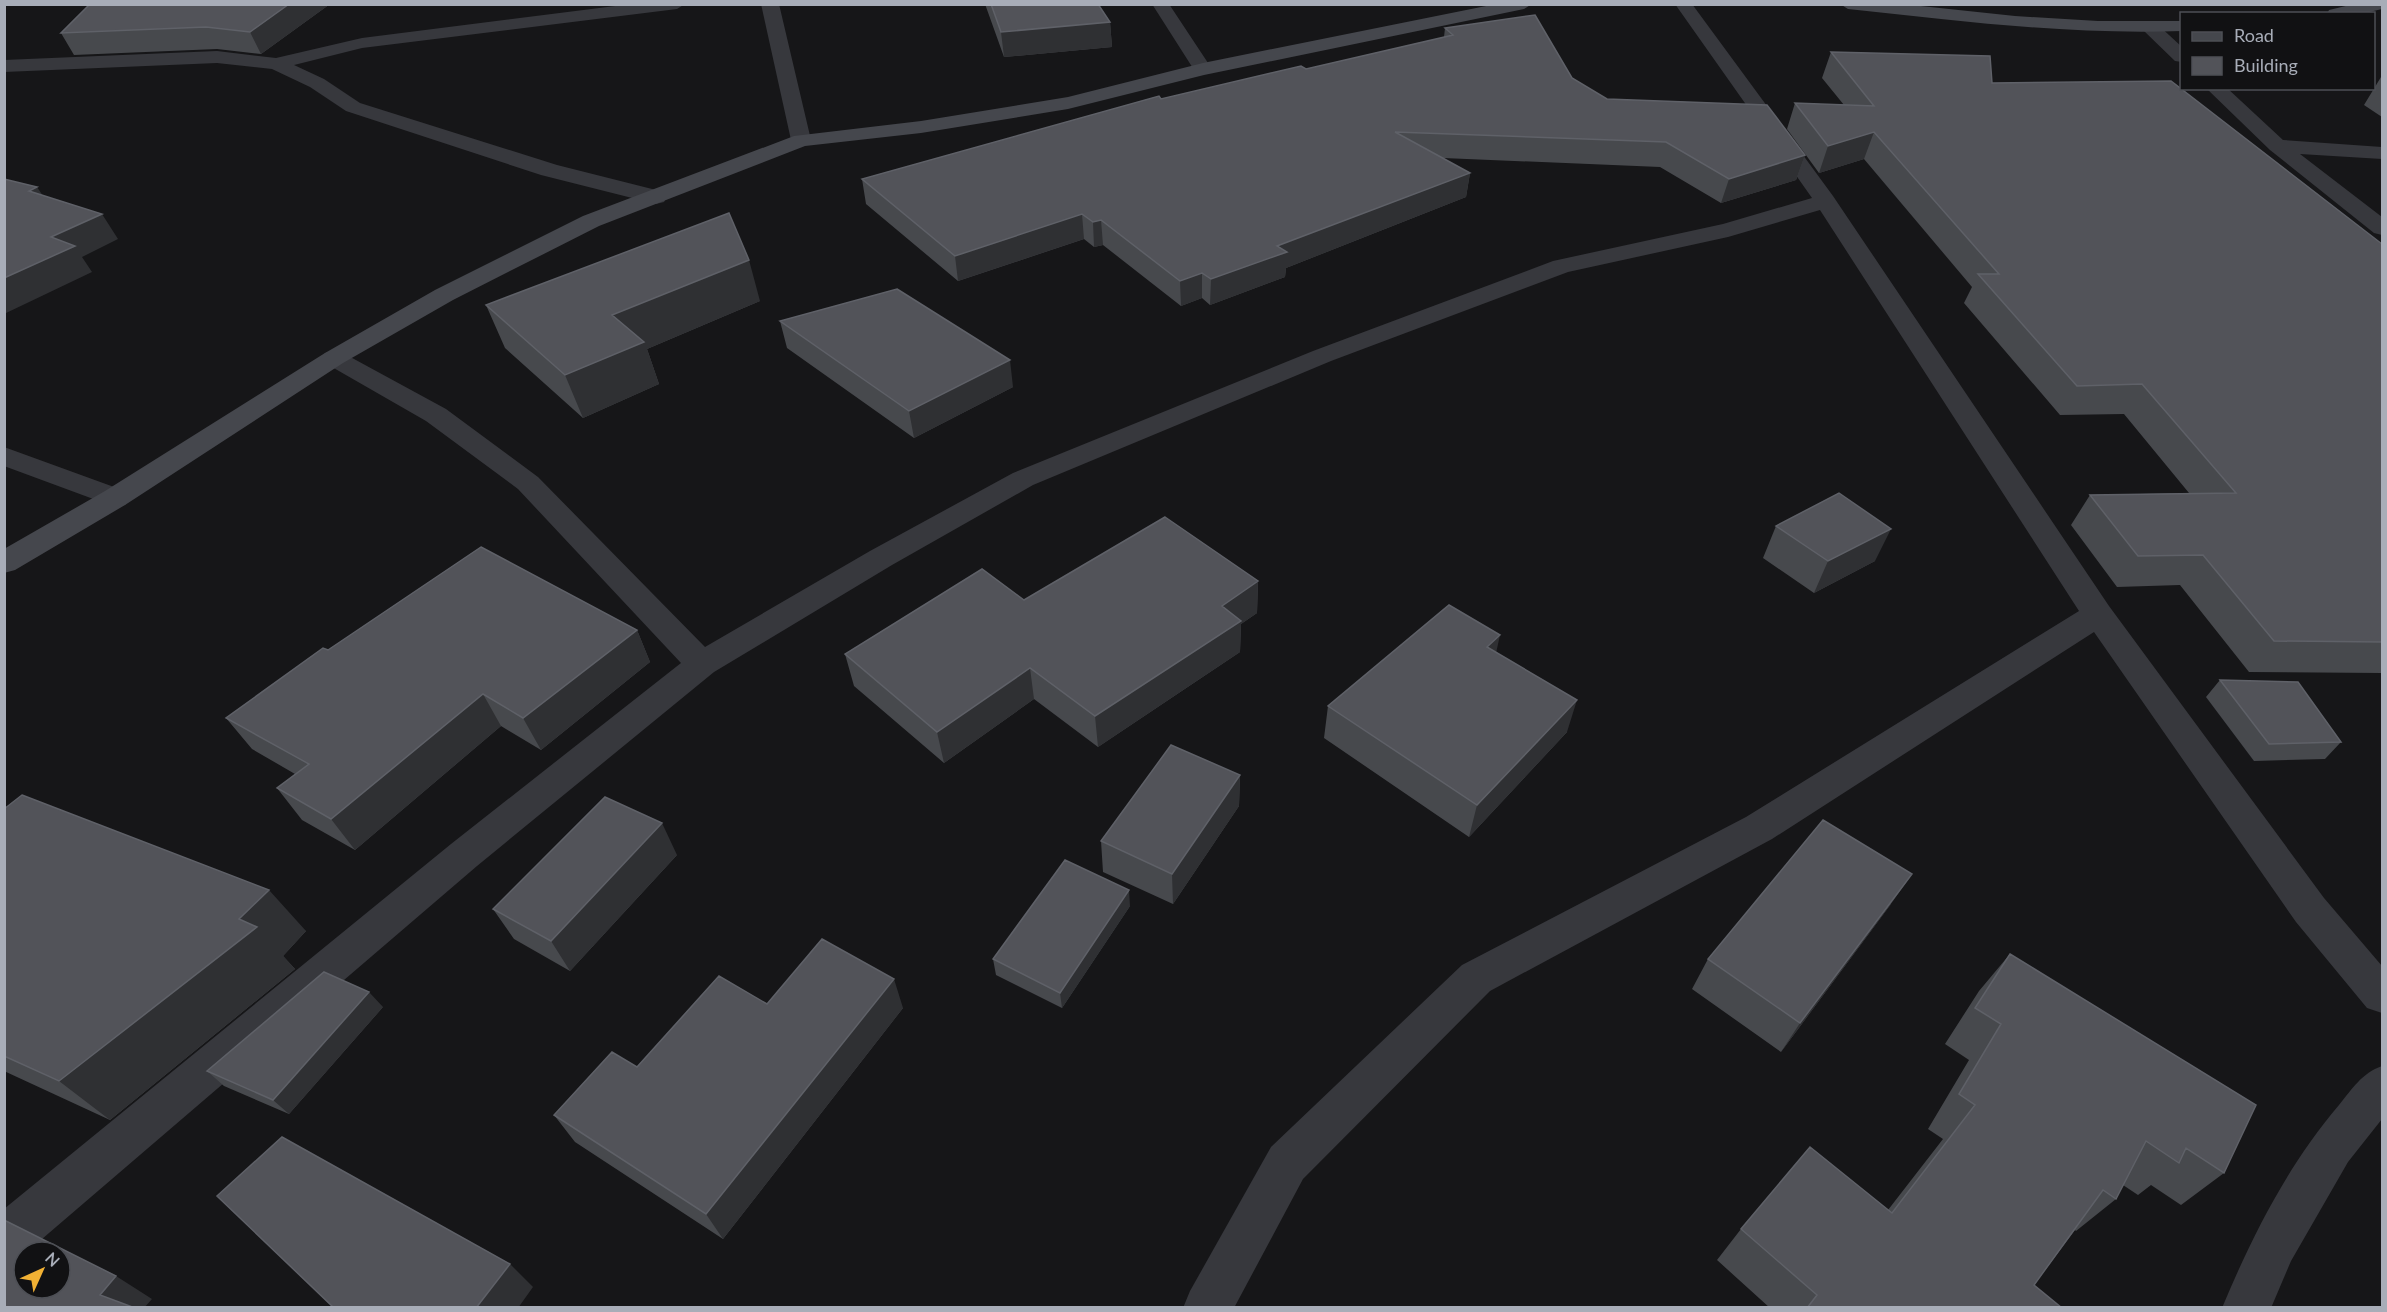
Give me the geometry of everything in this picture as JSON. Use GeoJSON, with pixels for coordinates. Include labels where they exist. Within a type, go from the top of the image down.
{"type":"FeatureCollection","features":[{"type":"Feature","properties":{"kind":"street"},"geometry":{"type":"LineString","coordinates":[[276,64],[362,43],[677,4]]}},
{"type":"Feature","properties":{"kind":"street"},"geometry":{"type":"LineString","coordinates":[[770,4],[801,140]]}},
{"type":"Feature","properties":{"kind":"street"},"geometry":{"type":"LineString","coordinates":[[1160,4],[1203,69]]}},
{"type":"Feature","properties":{"kind":"street"},"geometry":{"type":"LineString","coordinates":[[4,563],[115,498],[334,358],[444,295],[591,221],[801,140],[921,127],[1068,102],[1203,69],[1524,4]]}},
{"type":"Feature","properties":{"kind":"street"},"geometry":{"type":"LineString","coordinates":[[1683,4],[1825,201],[2098,614],[2310,910],[2382,994]]}},
{"type":"Feature","properties":{"kind":"street"},"geometry":{"type":"LineString","coordinates":[[1848,4],[2042,23],[2180,26]]}},
{"type":"Feature","properties":{"kind":"street"},"geometry":{"type":"LineString","coordinates":[[2344,12],[2380,4]]}},
{"type":"Feature","properties":{"kind":"street"},"geometry":{"type":"LineString","coordinates":[[2150,27],[2180,56]]}},
{"type":"Feature","properties":{"kind":"street"},"geometry":{"type":"LineString","coordinates":[[4,66],[217,57],[276,64],[317,83],[352,107],[549,170],[656,197]]}},
{"type":"Feature","properties":{"kind":"street"},"geometry":{"type":"LineString","coordinates":[[2217,90],[2277,146],[2382,228]]}},
{"type":"Feature","properties":{"kind":"street"},"geometry":{"type":"LineString","coordinates":[[2277,146],[2382,153]]}},
{"type":"Feature","properties":{"kind":"street"},"geometry":{"type":"LineString","coordinates":[[4,1240],[464,855],[702,664],[881,558],[1023,479],[1322,356],[1561,266],[1728,230],[1825,201]]}},
{"type":"Feature","properties":{"kind":"street"},"geometry":{"type":"LineString","coordinates":[[334,358],[436,415],[528,483],[702,664]]}},
{"type":"Feature","properties":{"kind":"street"},"geometry":{"type":"LineString","coordinates":[[4,456],[115,498]]}},
{"type":"Feature","properties":{"kind":"street"},"geometry":{"type":"LineString","coordinates":[[1207,1308],[1287,1163],[1476,978],[1759,828],[2098,614]]}},
{"type":"Feature","properties":{"kind":"street"},"geometry":{"type":"LineString","coordinates":[[2246,1308],[2274,1244],[2332,1147],[2382,1086]]}},
{"type":"Feature","properties":{"kind":"building"},"geometry":{"type":"Polygon","coordinates":[[[90,4],[289,4],[250,32],[206,27],[61,33],[90,4]]]}},
{"type":"Feature","properties":{"kind":"building"},"geometry":{"type":"Polygon","coordinates":[[[991,4],[1098,4],[1110,22],[1001,32],[991,4]]]}},
{"type":"Feature","properties":{"kind":"building"},"geometry":{"type":"Polygon","coordinates":[[[1535,15],[1572,78],[1607,99],[1767,105],[1805,155],[1729,179],[1666,142],[1395,132],[1470,173],[1277,246],[1287,252],[1211,279],[1202,273],[1180,281],[1101,220],[1093,222],[1082,214],[955,256],[862,179],[1159,96],[1161,99],[1301,66],[1306,69],[1453,35],[1445,28],[1535,15]]]}},
{"type":"Feature","properties":{"kind":"building"},"geometry":{"type":"Polygon","coordinates":[[[1831,52],[1990,56],[1992,83],[2171,81],[2382,244],[2382,642],[2274,641],[2203,555],[2138,556],[2090,495],[2236,493],[2142,384],[2077,386],[1978,274],[1999,274],[1874,132],[1828,146],[1795,103],[1874,106],[1831,52]]]}},
{"type":"Feature","properties":{"kind":"building"},"geometry":{"type":"Polygon","coordinates":[[[4,179],[37,187],[29,191],[102,214],[51,237],[75,246],[4,278],[4,179]]]}},
{"type":"Feature","properties":{"kind":"building"},"geometry":{"type":"Polygon","coordinates":[[[729,213],[749,260],[612,315],[644,342],[565,375],[486,305],[729,213]]]}},
{"type":"Feature","properties":{"kind":"building"},"geometry":{"type":"Polygon","coordinates":[[[897,289],[1010,360],[909,411],[780,321],[897,289]]]}},
{"type":"Feature","properties":{"kind":"building"},"geometry":{"type":"Polygon","coordinates":[[[1839,493],[1891,529],[1828,561],[1776,526],[1839,493]]]}},
{"type":"Feature","properties":{"kind":"building"},"geometry":{"type":"Polygon","coordinates":[[[1165,517],[1258,581],[1222,606],[1241,621],[1095,716],[1030,668],[937,732],[845,654],[982,569],[1024,600],[1165,517]]]}},
{"type":"Feature","properties":{"kind":"building"},"geometry":{"type":"Polygon","coordinates":[[[481,547],[637,630],[523,718],[483,694],[331,819],[277,788],[309,764],[226,718],[323,648],[328,650],[481,547]]]}},
{"type":"Feature","properties":{"kind":"building"},"geometry":{"type":"Polygon","coordinates":[[[1449,605],[1500,635],[1487,647],[1577,700],[1477,805],[1328,706],[1449,605]]]}},
{"type":"Feature","properties":{"kind":"building"},"geometry":{"type":"Polygon","coordinates":[[[2220,680],[2298,682],[2341,742],[2269,744],[2220,680]]]}},
{"type":"Feature","properties":{"kind":"building"},"geometry":{"type":"Polygon","coordinates":[[[1171,745],[1240,775],[1172,874],[1101,841],[1171,745]]]}},
{"type":"Feature","properties":{"kind":"building"},"geometry":{"type":"Polygon","coordinates":[[[22,795],[269,890],[239,919],[257,927],[59,1081],[4,1056],[4,809],[22,795]]]}},
{"type":"Feature","properties":{"kind":"building"},"geometry":{"type":"Polygon","coordinates":[[[605,797],[662,823],[551,941],[493,909],[605,797]]]}},
{"type":"Feature","properties":{"kind":"building"},"geometry":{"type":"Polygon","coordinates":[[[1823,820],[1912,874],[1800,1023],[1708,959],[1823,820]]]}},
{"type":"Feature","properties":{"kind":"building"},"geometry":{"type":"Polygon","coordinates":[[[1065,860],[1129,890],[1060,993],[993,959],[1065,860]]]}},
{"type":"Feature","properties":{"kind":"building"},"geometry":{"type":"Polygon","coordinates":[[[822,939],[894,979],[706,1214],[554,1115],[612,1052],[637,1067],[719,976],[767,1004],[822,939]]]}},
{"type":"Feature","properties":{"kind":"building"},"geometry":{"type":"Polygon","coordinates":[[[2010,954],[2256,1105],[2224,1173],[2186,1148],[2179,1163],[2146,1141],[2116,1199],[2103,1190],[2034,1285],[2062,1308],[1807,1308],[1817,1295],[1741,1229],[1810,1147],[1892,1213],[1975,1105],[1959,1094],[2001,1024],[1975,1008],[2010,954]]]}},
{"type":"Feature","properties":{"kind":"building"},"geometry":{"type":"Polygon","coordinates":[[[324,972],[369,992],[273,1100],[207,1071],[324,972]]]}},
{"type":"Feature","properties":{"kind":"building"},"geometry":{"type":"Polygon","coordinates":[[[282,1137],[510,1264],[476,1308],[334,1308],[217,1196],[282,1137]]]}},
{"type":"Feature","properties":{"kind":"building"},"geometry":{"type":"Polygon","coordinates":[[[4,1220],[44,1240],[12,1240],[12,1300],[72,1300],[72,1254],[116,1276],[100,1295],[135,1308],[4,1308],[4,1220]]]}}]}
